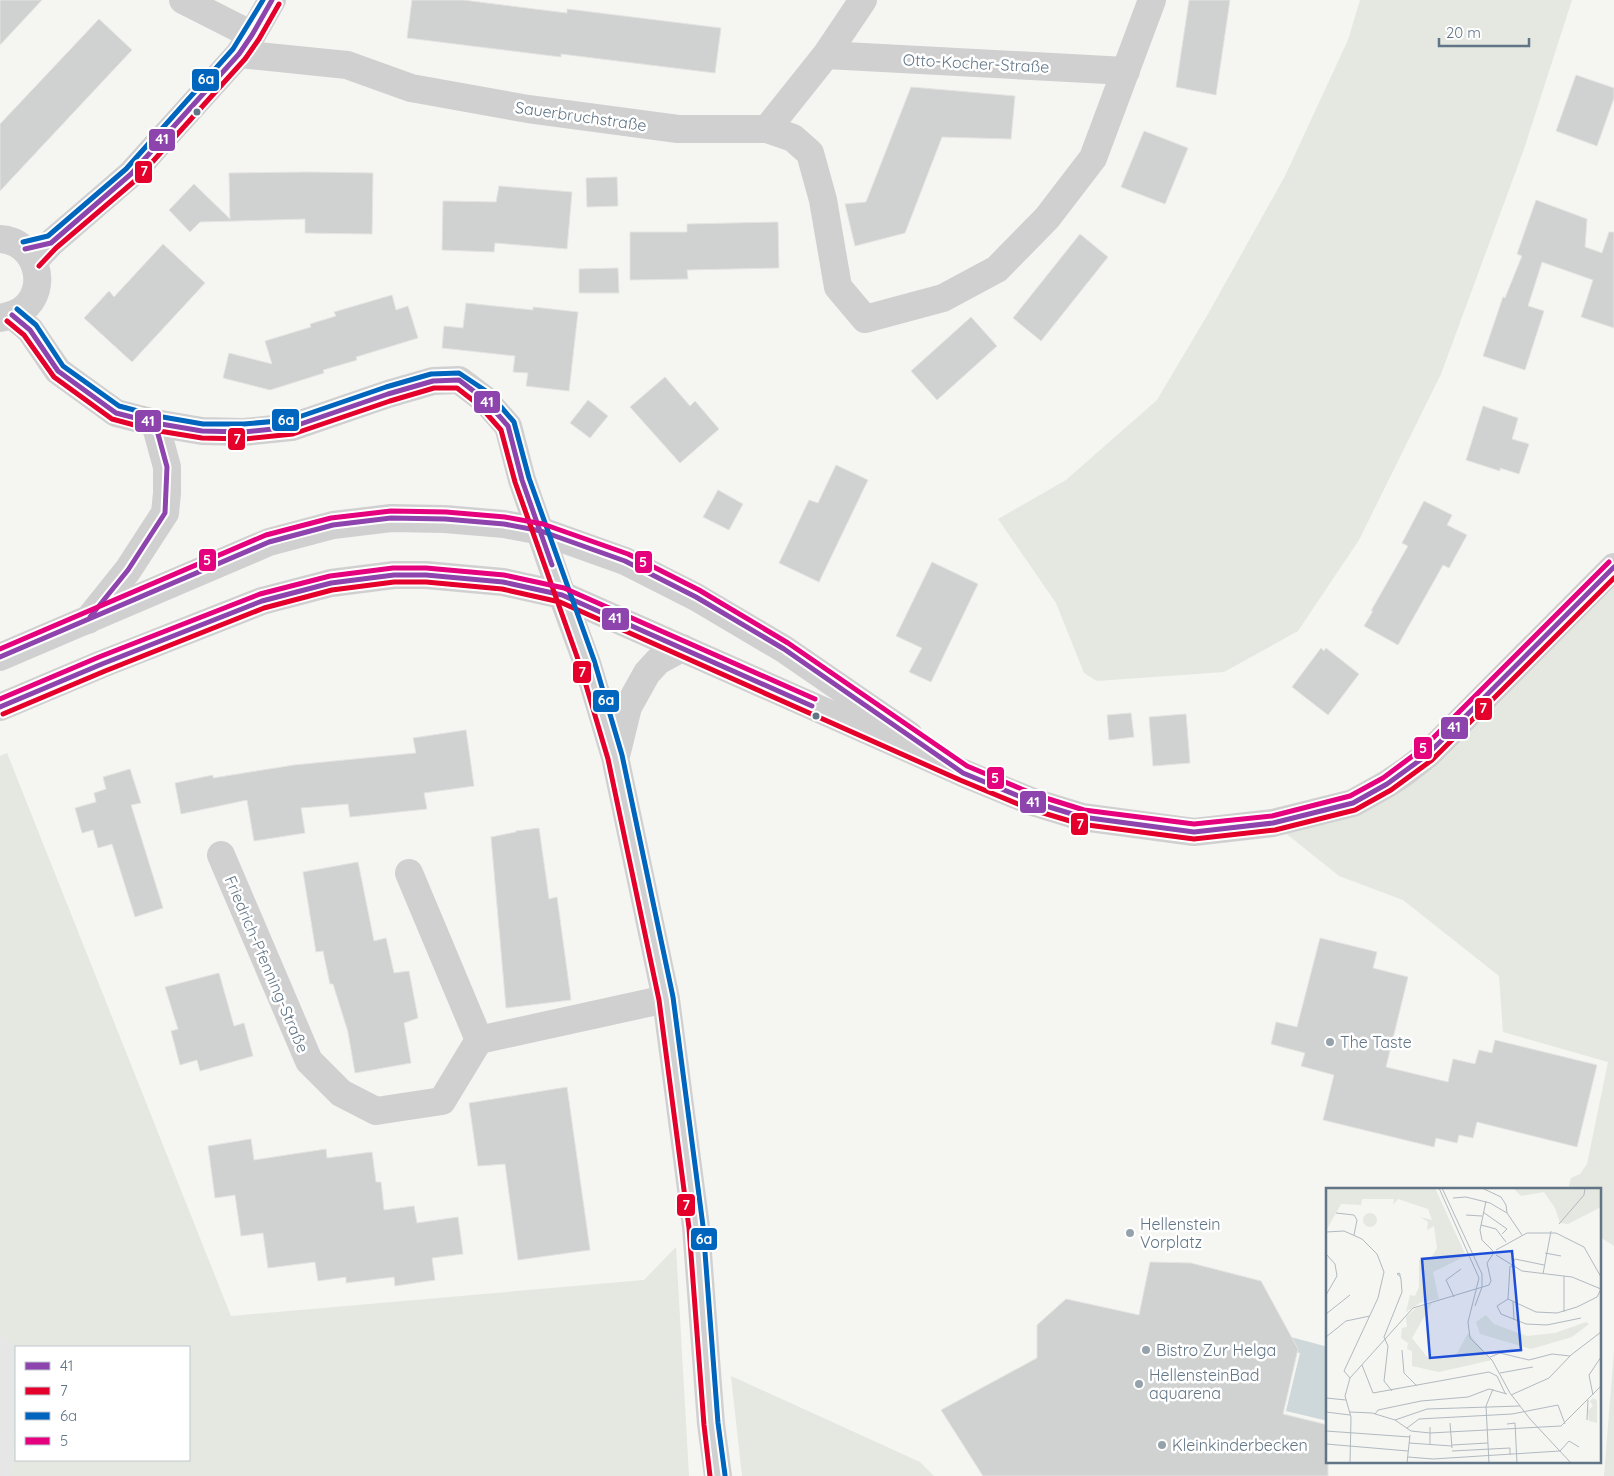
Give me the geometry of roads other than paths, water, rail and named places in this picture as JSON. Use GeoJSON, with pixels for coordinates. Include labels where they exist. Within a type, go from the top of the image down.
{"type":"FeatureCollection","features":[{"type":"Feature","properties":{"kind":"street"},"geometry":{"type":"LineString","coordinates":[[183,0],[246,44]]}},
{"type":"Feature","properties":{"kind":"street"},"geometry":{"type":"LineString","coordinates":[[272,0],[246,44],[131,174],[27,248],[37,272],[37,284],[34,294],[14,321],[58,371],[116,413],[156,423],[202,431],[244,432],[292,427],[388,394],[433,381],[459,380],[484,399],[508,426],[522,480],[587,663],[615,757],[666,999],[696,1227],[711,1424],[718,1476]]}},
{"type":"Feature","properties":{"kind":"street"},"geometry":{"type":"LineString","coordinates":[[863,0],[826,55],[767,129],[793,138],[810,153],[823,200],[838,287],[865,319],[943,298],[997,269],[1047,218],[1093,158],[1152,0]]}},
{"type":"Feature","properties":{"kind":"street","name":"Sauerbruchstraße"},"geometry":{"type":"LineString","coordinates":[[246,44],[347,65],[411,88],[528,109],[678,129],[767,129]]}},
{"type":"Feature","properties":{"kind":"street","name":"Otto-Kocher-Straße"},"geometry":{"type":"LineString","coordinates":[[826,55],[1126,70]]}},
{"type":"Feature","properties":{"kind":"street"},"geometry":{"type":"LineString","coordinates":[[88,620],[128,570],[165,513],[167,467],[156,423]]}},
{"type":"Feature","properties":{"kind":"street"},"geometry":{"type":"LineString","coordinates":[[0,657],[269,542],[333,526],[391,518],[445,519],[504,524],[541,531],[625,561],[696,597],[784,649],[963,774]]}},
{"type":"Feature","properties":{"kind":"street"},"geometry":{"type":"LineString","coordinates":[[0,707],[102,664],[289,592],[331,583],[394,575],[426,575],[504,582],[562,596],[963,774],[1033,802],[1082,817],[1194,832],[1273,823],[1353,802],[1387,784],[1427,755],[1614,567]]}},
{"type":"Feature","properties":{"kind":"street"},"geometry":{"type":"LineString","coordinates":[[615,757],[628,707],[647,673],[658,661],[682,648]]}},
{"type":"Feature","properties":{"kind":"street","name":"Friedrich-Pfenning-Straße"},"geometry":{"type":"LineString","coordinates":[[221,855],[309,1061],[341,1094],[376,1111],[442,1101],[479,1040]]}},
{"type":"Feature","properties":{"kind":"street"},"geometry":{"type":"LineString","coordinates":[[409,873],[479,1040],[666,999]]}},
{"type":"Feature","properties":{"kind":"place","name":"The Taste"},"geometry":{"type":"Point","coordinates":[1330,1042]}},
{"type":"Feature","properties":{"kind":"place","name":"Hellenstein Vorplatz"},"geometry":{"type":"Point","coordinates":[1130,1233]}},
{"type":"Feature","properties":{"kind":"place","name":"Bistro Zur Helga"},"geometry":{"type":"Point","coordinates":[1146,1350]}},
{"type":"Feature","properties":{"kind":"place","name":"HellensteinBad aquarena"},"geometry":{"type":"Point","coordinates":[1139,1384]}},
{"type":"Feature","properties":{"kind":"place","name":"Kleinkinderbecken"},"geometry":{"type":"Point","coordinates":[1162,1445]}}]}
